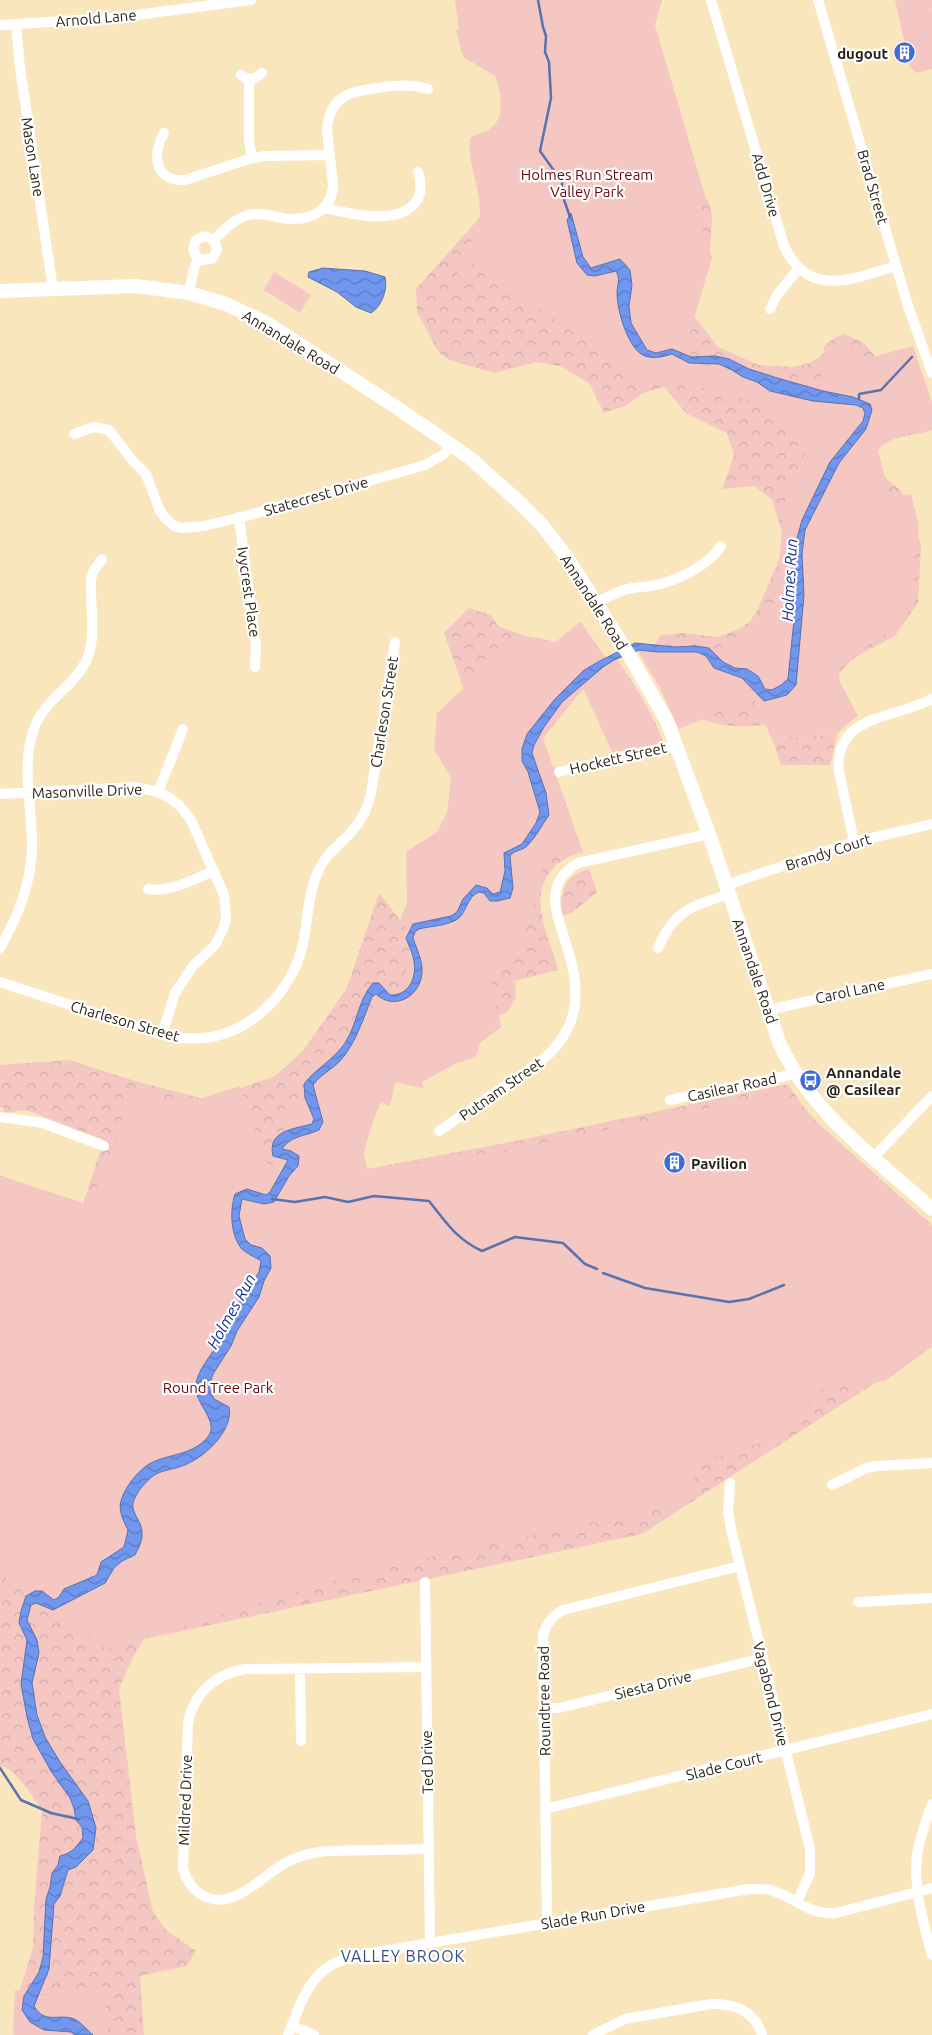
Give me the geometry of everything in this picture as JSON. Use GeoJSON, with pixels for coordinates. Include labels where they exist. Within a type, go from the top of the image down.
{"type":"FeatureCollection","features":[{"type":"Feature","properties":{"kind":"main road","name":"Annandale Road"},"geometry":{"type":"LineString","coordinates":[[0,291],[136,286],[189,293],[226,304],[270,325],[451,445],[485,470],[540,524],[566,556],[631,658],[667,721],[709,834],[779,1042],[795,1074],[818,1104],[932,1209]]}},
{"type":"Feature","properties":{"kind":"street","name":"Arnold Lane"},"geometry":{"type":"LineString","coordinates":[[0,25],[113,18],[251,0]]}},
{"type":"Feature","properties":{"kind":"street","name":"Add Drive"},"geometry":{"type":"LineString","coordinates":[[712,0],[784,246],[789,256],[799,268],[816,278],[836,282],[896,266]]}},
{"type":"Feature","properties":{"kind":"street","name":"Brad Street"},"geometry":{"type":"LineString","coordinates":[[818,0],[914,326],[932,373]]}},
{"type":"Feature","properties":{"kind":"street","name":"Mason Lane"},"geometry":{"type":"LineString","coordinates":[[16,25],[20,68],[53,289]]}},
{"type":"Feature","properties":{"kind":"street"},"geometry":{"type":"LineString","coordinates":[[252,158],[248,141],[245,77],[254,79],[262,73]]}},
{"type":"Feature","properties":{"kind":"street"},"geometry":{"type":"LineString","coordinates":[[214,240],[228,226],[246,216],[256,214],[300,219],[310,217],[325,208],[332,194],[328,120],[335,104],[341,98],[356,90],[399,84],[428,89]]}},
{"type":"Feature","properties":{"kind":"street"},"geometry":{"type":"LineString","coordinates":[[164,133],[156,157],[161,171],[170,179],[185,180],[252,158],[265,156],[329,155]]}},
{"type":"Feature","properties":{"kind":"street"},"geometry":{"type":"LineString","coordinates":[[325,208],[345,213],[385,216],[404,212],[410,208],[419,196],[421,186],[418,172]]}},
{"type":"Feature","properties":{"kind":"street"},"geometry":{"type":"LineString","coordinates":[[205,236],[214,240],[217,249],[213,258],[203,260],[198,258],[193,250],[196,240],[205,236]]}},
{"type":"Feature","properties":{"kind":"street"},"geometry":{"type":"LineString","coordinates":[[189,293],[198,258]]}},
{"type":"Feature","properties":{"kind":"street"},"geometry":{"type":"LineString","coordinates":[[770,309],[786,282],[799,268]]}},
{"type":"Feature","properties":{"kind":"street","name":"Statecrest Drive"},"geometry":{"type":"LineString","coordinates":[[74,434],[93,427],[109,430],[132,460],[146,474],[160,511],[166,519],[174,526],[188,528],[239,518],[425,465],[444,454],[451,445]]}},
{"type":"Feature","properties":{"kind":"street","name":"Ivycrest Place"},"geometry":{"type":"LineString","coordinates":[[239,518],[256,646],[255,668]]}},
{"type":"Feature","properties":{"kind":"street"},"geometry":{"type":"LineString","coordinates":[[596,603],[627,589],[655,585],[675,579],[704,564],[720,546]]}},
{"type":"Feature","properties":{"kind":"street"},"geometry":{"type":"LineString","coordinates":[[0,948],[17,915],[28,880],[32,844],[29,747],[37,721],[50,702],[81,670],[90,649],[93,625],[91,580],[102,559]]}},
{"type":"Feature","properties":{"kind":"street","name":"Charleson Street"},"geometry":{"type":"LineString","coordinates":[[0,982],[162,1035],[194,1039],[211,1037],[240,1027],[272,1002],[291,976],[302,948],[317,873],[329,853],[355,828],[368,804],[395,642]]}},
{"type":"Feature","properties":{"kind":"street"},"geometry":{"type":"LineString","coordinates":[[854,842],[839,771],[838,762],[842,744],[854,728],[862,724],[908,710],[932,699]]}},
{"type":"Feature","properties":{"kind":"street"},"geometry":{"type":"LineString","coordinates":[[158,792],[183,729]]}},
{"type":"Feature","properties":{"kind":"street","name":"Hockett Street"},"geometry":{"type":"LineString","coordinates":[[559,772],[677,744]]}},
{"type":"Feature","properties":{"kind":"street","name":"Masonville Drive"},"geometry":{"type":"LineString","coordinates":[[0,794],[135,787],[158,792],[170,798],[187,814],[195,826],[224,895],[226,906],[224,926],[215,945],[193,966],[175,992],[162,1035]]}},
{"type":"Feature","properties":{"kind":"street","name":"Brandy Court"},"geometry":{"type":"LineString","coordinates":[[658,948],[671,923],[679,915],[727,890],[854,842],[932,824]]}},
{"type":"Feature","properties":{"kind":"street","name":"Putnam Street"},"geometry":{"type":"LineString","coordinates":[[439,1131],[544,1059],[560,1043],[569,1026],[576,999],[574,976],[555,908],[555,890],[569,868],[578,863],[709,834]]}},
{"type":"Feature","properties":{"kind":"street"},"geometry":{"type":"LineString","coordinates":[[148,889],[160,890],[170,888],[214,871]]}},
{"type":"Feature","properties":{"kind":"street","name":"Carol Lane"},"geometry":{"type":"LineString","coordinates":[[768,1010],[932,974]]}},
{"type":"Feature","properties":{"kind":"street","name":"Casilear Road"},"geometry":{"type":"LineString","coordinates":[[670,1100],[795,1074]]}},
{"type":"Feature","properties":{"kind":"street"},"geometry":{"type":"LineString","coordinates":[[874,1157],[932,1096]]}},
{"type":"Feature","properties":{"kind":"street"},"geometry":{"type":"LineString","coordinates":[[0,1117],[43,1123],[104,1146]]}},
{"type":"Feature","properties":{"kind":"street"},"geometry":{"type":"LineString","coordinates":[[832,1486],[871,1467],[932,1463]]}},
{"type":"Feature","properties":{"kind":"street","name":"Vagabond Drive"},"geometry":{"type":"LineString","coordinates":[[730,1483],[728,1512],[810,1849],[810,1873],[798,1902]]}},
{"type":"Feature","properties":{"kind":"street","name":"Roundtree Road"},"geometry":{"type":"LineString","coordinates":[[547,1922],[543,1635],[546,1626],[555,1614],[563,1610],[740,1566]]}},
{"type":"Feature","properties":{"kind":"street","name":"Ted Drive"},"geometry":{"type":"LineString","coordinates":[[425,1582],[430,1943]]}},
{"type":"Feature","properties":{"kind":"street"},"geometry":{"type":"LineString","coordinates":[[858,1602],[932,1598]]}},
{"type":"Feature","properties":{"kind":"street","name":"Siesta Drive"},"geometry":{"type":"LineString","coordinates":[[544,1708],[559,1708],[763,1658]]}},
{"type":"Feature","properties":{"kind":"street","name":"Mildred Drive"},"geometry":{"type":"LineString","coordinates":[[426,1667],[245,1669],[227,1673],[208,1685],[194,1703],[188,1723],[183,1868],[191,1886],[204,1897],[222,1900],[237,1896],[286,1863],[315,1852],[328,1850],[428,1849]]}},
{"type":"Feature","properties":{"kind":"street"},"geometry":{"type":"LineString","coordinates":[[300,1668],[301,1741]]}},
{"type":"Feature","properties":{"kind":"street","name":"Slade Court"},"geometry":{"type":"LineString","coordinates":[[545,1809],[932,1714]]}},
{"type":"Feature","properties":{"kind":"street"},"geometry":{"type":"LineString","coordinates":[[932,1804],[917,1858],[919,1891],[932,1955]]}},
{"type":"Feature","properties":{"kind":"street","name":"Slade Run Drive"},"geometry":{"type":"LineString","coordinates":[[290,2030],[304,1997],[323,1971],[333,1964],[371,1953],[749,1889],[774,1891],[814,1912],[836,1913],[932,1888]]}},
{"type":"Feature","properties":{"kind":"street"},"geometry":{"type":"LineString","coordinates":[[593,2035],[625,2019],[724,2003],[749,2014],[756,2021],[762,2035]]}},
{"type":"Feature","properties":{"kind":"street"},"geometry":{"type":"LineString","coordinates":[[290,2030],[314,2035]]}},
{"type":"Feature","properties":{"kind":"green space","name":"Holmes Run Stream Valley Park"},"geometry":{"type":"Polygon","coordinates":[[[455,0],[662,0],[655,25],[706,199],[694,203],[712,258],[682,359],[820,395],[824,346],[862,348],[865,359],[913,346],[932,402],[932,426],[876,443],[891,499],[911,494],[919,525],[907,620],[833,668],[858,716],[836,735],[771,738],[754,697],[679,729],[660,688],[636,648],[717,652],[722,657],[774,611],[785,502],[811,440],[758,402],[658,377],[637,385],[599,351],[474,262],[455,280],[474,236],[480,211],[470,156],[470,138],[494,125],[498,119],[501,105],[495,76],[463,57],[456,30],[459,30],[455,0]]]}},
{"type":"Feature","properties":{"kind":"green space"},"geometry":{"type":"Polygon","coordinates":[[[895,0],[932,0],[932,9],[930,10],[932,10],[932,69],[916,73],[910,67],[895,0]]]}},
{"type":"Feature","properties":{"kind":"green space","name":"Holmes Run Stream Valley Park"},"geometry":{"type":"Polygon","coordinates":[[[653,47],[680,108],[694,185],[707,199],[711,209],[709,263],[692,313],[718,347],[759,365],[794,367],[817,359],[825,352],[825,346],[834,338],[845,334],[864,343],[886,369],[932,405],[932,430],[894,439],[886,443],[875,456],[872,467],[899,489],[906,498],[913,517],[921,545],[918,603],[895,636],[855,657],[839,673],[842,706],[767,725],[727,726],[709,722],[693,714],[655,645],[661,635],[684,633],[718,637],[741,628],[750,621],[757,611],[780,557],[782,532],[772,500],[755,486],[722,489],[734,455],[727,433],[687,414],[664,387],[643,393],[625,406],[604,413],[589,383],[560,366],[536,362],[494,373],[449,360],[439,353],[417,312],[416,289],[481,216],[653,47]]]}},
{"type":"Feature","properties":{"kind":"green space"},"geometry":{"type":"Polygon","coordinates":[[[274,272],[311,295],[300,313],[264,290],[274,272]]]}},
{"type":"Feature","properties":{"kind":"green space","name":"Round Tree Park"},"geometry":{"type":"Polygon","coordinates":[[[469,608],[491,615],[498,626],[525,636],[549,640],[555,643],[581,622],[607,660],[617,659],[643,699],[664,743],[613,752],[584,688],[543,738],[583,852],[572,855],[555,866],[543,886],[541,910],[543,922],[558,970],[515,981],[516,997],[507,1013],[499,1015],[501,1027],[480,1043],[476,1056],[455,1064],[422,1082],[424,1088],[395,1082],[390,1106],[381,1101],[369,1132],[364,1153],[367,1169],[515,1141],[788,1084],[802,1105],[819,1124],[932,1225],[932,1346],[642,1534],[144,1639],[133,1657],[119,1689],[136,1836],[153,1912],[166,1930],[196,1951],[187,1966],[140,1976],[144,2035],[59,2035],[23,2026],[14,2009],[33,1948],[34,1908],[42,1810],[18,1777],[0,1766],[0,1175],[82,1207],[104,1140],[26,1110],[4,1113],[4,1108],[0,1107],[0,1065],[69,1060],[135,1081],[208,1100],[275,1076],[302,1052],[347,988],[379,893],[400,920],[448,813],[464,690],[444,633],[469,608]]]}},
{"type":"Feature","properties":{"kind":"green space","name":"Round Tree Park"},"geometry":{"type":"Polygon","coordinates":[[[580,622],[606,660],[616,659],[653,721],[663,743],[612,752],[583,688],[542,738],[582,852],[545,860],[523,943],[489,973],[500,1027],[479,1043],[475,1057],[454,1064],[421,1082],[423,1088],[394,1082],[390,1103],[388,1105],[380,1101],[363,1153],[366,1169],[503,1152],[783,1092],[877,1186],[932,1237],[932,1347],[885,1381],[825,1385],[775,1438],[704,1461],[678,1505],[447,1553],[340,1579],[107,1649],[0,1575],[0,1176],[90,1205],[119,1133],[130,1087],[180,1105],[240,1086],[271,1175],[299,1094],[404,985],[411,934],[400,920],[407,904],[406,852],[437,832],[447,813],[451,778],[434,749],[437,713],[481,672],[480,666],[524,636],[554,643],[580,622]]]}},
{"type":"Feature","properties":{"kind":"green space"},"geometry":{"type":"Polygon","coordinates":[[[837,735],[830,765],[781,765],[772,738],[837,735]]]}},
{"type":"Feature","properties":{"kind":"green space"},"geometry":{"type":"Polygon","coordinates":[[[589,869],[597,892],[572,913],[560,916],[563,891],[569,880],[580,872],[589,869]]]}},
{"type":"Feature","properties":{"kind":"green space"},"geometry":{"type":"Polygon","coordinates":[[[104,1986],[108,2035],[13,2034],[15,1990],[36,1996],[104,1986]]]}},
{"type":"Feature","properties":{"kind":"water"},"geometry":{"type":"Polygon","coordinates":[[[571,213],[583,257],[591,268],[620,259],[630,270],[632,285],[629,306],[631,323],[647,350],[656,353],[672,349],[691,357],[715,356],[729,359],[749,369],[774,377],[823,391],[853,397],[870,404],[872,410],[866,429],[839,463],[805,530],[802,554],[804,595],[796,685],[787,695],[764,701],[742,678],[714,668],[706,656],[697,652],[639,650],[614,660],[603,667],[562,702],[544,727],[534,745],[532,753],[546,793],[549,815],[527,846],[510,856],[513,888],[510,898],[490,901],[484,893],[479,892],[471,898],[460,917],[456,920],[443,925],[419,929],[415,932],[413,938],[422,964],[422,973],[416,989],[405,999],[398,1001],[383,999],[376,994],[372,997],[359,1030],[346,1054],[313,1085],[323,1122],[319,1130],[289,1141],[282,1149],[291,1151],[299,1156],[298,1166],[289,1176],[274,1202],[264,1204],[242,1199],[239,1216],[245,1239],[251,1245],[262,1248],[270,1256],[271,1268],[259,1297],[213,1374],[209,1387],[214,1399],[229,1407],[227,1425],[215,1443],[199,1457],[182,1466],[156,1474],[139,1490],[134,1500],[133,1508],[142,1529],[142,1536],[135,1555],[122,1561],[114,1568],[105,1583],[53,1610],[36,1603],[31,1605],[27,1620],[37,1640],[39,1653],[32,1683],[37,1715],[45,1737],[88,1801],[96,1828],[93,1850],[76,1867],[68,1870],[60,1896],[54,1904],[49,1969],[34,2006],[38,2012],[48,2017],[68,2017],[74,2019],[93,2035],[75,2035],[71,2032],[44,2030],[30,2022],[22,2010],[24,1996],[39,1972],[43,1957],[46,1899],[52,1873],[58,1865],[60,1856],[71,1851],[83,1838],[82,1827],[76,1820],[70,1798],[51,1771],[33,1739],[27,1717],[21,1684],[27,1640],[19,1623],[26,1596],[35,1591],[42,1591],[54,1600],[59,1597],[64,1589],[97,1575],[101,1562],[124,1547],[128,1530],[120,1505],[125,1490],[133,1479],[151,1463],[194,1448],[206,1439],[210,1433],[209,1419],[196,1391],[197,1379],[201,1369],[216,1347],[222,1331],[259,1272],[261,1261],[243,1250],[237,1242],[232,1221],[232,1207],[235,1194],[247,1189],[266,1195],[270,1192],[288,1160],[273,1156],[272,1148],[274,1141],[283,1132],[312,1124],[314,1119],[305,1098],[304,1084],[345,1043],[368,989],[373,983],[379,983],[390,995],[402,993],[410,985],[415,968],[413,956],[406,938],[413,924],[451,916],[457,912],[463,899],[476,885],[487,888],[493,894],[500,892],[505,871],[504,853],[522,844],[536,823],[540,812],[528,772],[522,761],[522,749],[527,734],[555,699],[583,671],[635,643],[709,648],[723,662],[735,668],[747,669],[758,676],[765,689],[772,690],[788,679],[795,610],[797,538],[802,520],[830,462],[863,421],[865,413],[863,408],[856,405],[813,401],[770,391],[757,382],[719,364],[689,363],[672,354],[652,357],[641,354],[631,343],[621,317],[617,300],[619,280],[616,271],[595,276],[587,275],[577,263],[567,220],[571,213]]]}},
{"type":"Feature","properties":{"kind":"water"},"geometry":{"type":"Polygon","coordinates":[[[323,268],[365,271],[385,277],[386,287],[381,302],[371,313],[356,307],[337,292],[308,277],[309,272],[323,268]]]}},
{"type":"Feature","properties":{"kind":"waterway","name":"Holmes Run"},"geometry":{"type":"LineString","coordinates":[[538,0],[546,36],[545,52],[549,62],[551,98],[540,151],[562,182],[562,194],[570,217]]}},
{"type":"Feature","properties":{"kind":"waterway"},"geometry":{"type":"LineString","coordinates":[[859,399],[859,394],[881,390],[912,357]]}},
{"type":"Feature","properties":{"kind":"waterway"},"geometry":{"type":"LineString","coordinates":[[272,1199],[295,1202],[325,1197],[348,1202],[374,1196],[429,1201],[458,1235],[482,1251],[515,1237],[563,1243],[585,1264],[597,1269]]}},
{"type":"Feature","properties":{"kind":"waterway"},"geometry":{"type":"LineString","coordinates":[[603,1273],[645,1288],[729,1302],[749,1299],[784,1285]]}},
{"type":"Feature","properties":{"kind":"waterway"},"geometry":{"type":"LineString","coordinates":[[0,1768],[21,1800],[51,1813],[78,1819]]}},
{"type":"Feature","properties":{"kind":"place","name":"dugout"},"geometry":{"type":"Point","coordinates":[904,53]}},
{"type":"Feature","properties":{"kind":"place","name":"Annandale @ Casilear"},"geometry":{"type":"Point","coordinates":[810,1081]}},
{"type":"Feature","properties":{"kind":"place","name":"Pavilion"},"geometry":{"type":"Point","coordinates":[675,1163]}},
{"type":"Feature","properties":{"kind":"district","name":"VALLEY BROOK"},"geometry":{"type":"Point","coordinates":[403,1956]}}]}
